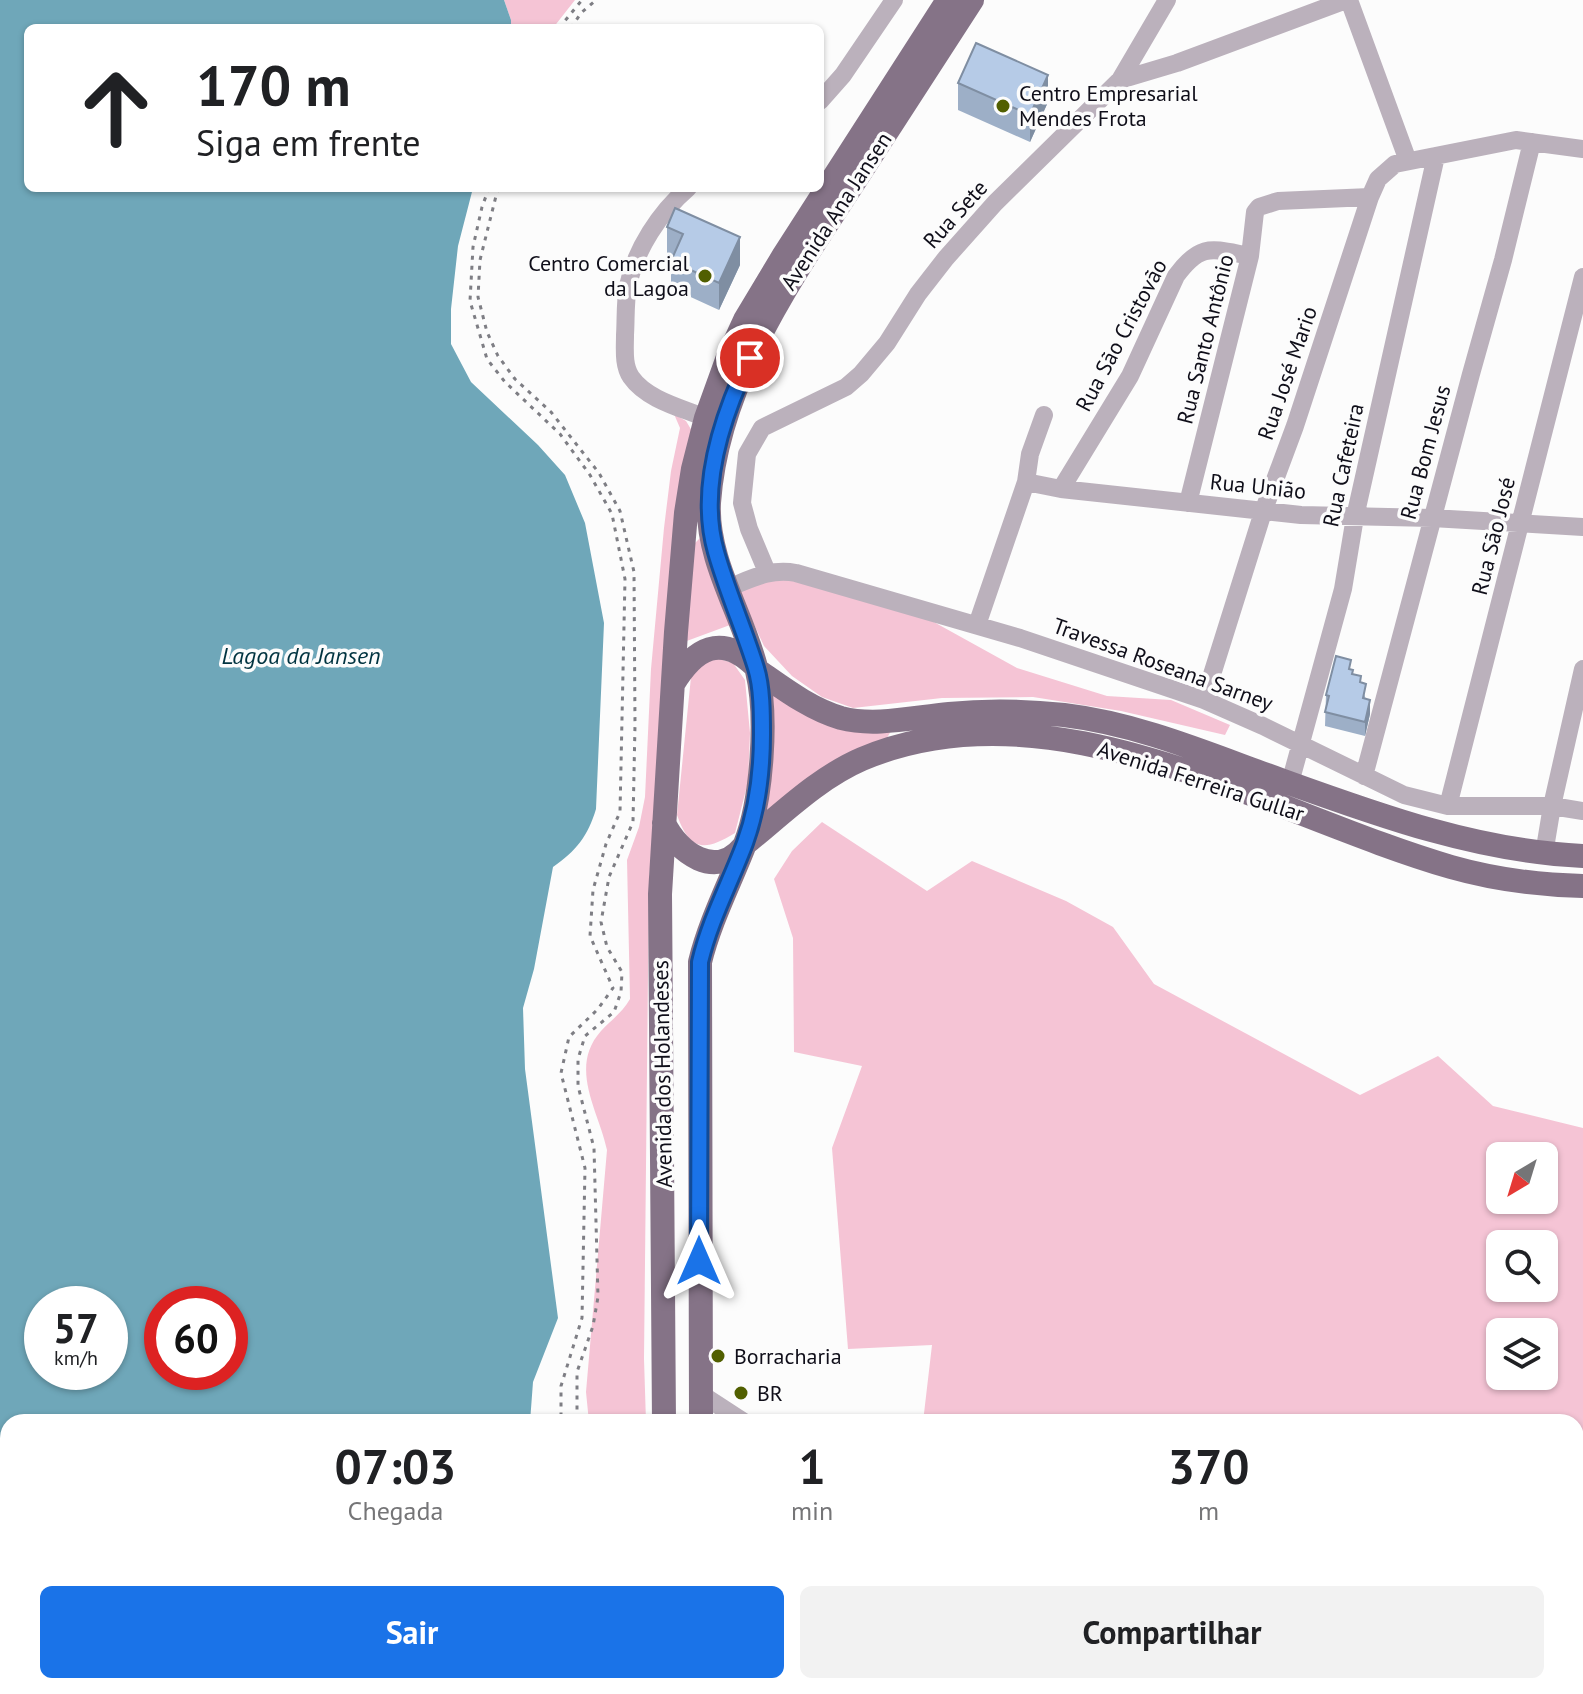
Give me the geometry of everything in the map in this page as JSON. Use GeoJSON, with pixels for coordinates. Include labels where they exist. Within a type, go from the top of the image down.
{"type":"FeatureCollection","features":[{"type":"Feature","properties":{"kind":"main road","name":"Avenida Ana Jansen"},"geometry":{"type":"LineString","coordinates":[[673,684],[686,513],[706,418],[728,357],[745,320],[792,242],[948,0]]}},
{"type":"Feature","properties":{"kind":"main road","name":"Avenida Ana Jansen"},"geometry":{"type":"LineString","coordinates":[[756,668],[716,551],[709,507],[714,464],[743,372],[784,291],[972,0]]}},
{"type":"Feature","properties":{"kind":"main road","name":"Avenida Ferreira Gullar"},"geometry":{"type":"LineString","coordinates":[[673,684],[691,659],[711,648],[735,650],[806,702],[849,720],[997,712],[1065,715],[1120,725],[1425,829],[1544,854],[1583,856]]}},
{"type":"Feature","properties":{"kind":"main road","name":"Avenida dos Holandeses"},"geometry":{"type":"LineString","coordinates":[[701,1414],[700,962],[705,940],[744,846],[757,792],[762,734],[756,668]]}},
{"type":"Feature","properties":{"kind":"main road","name":"Avenida dos Holandeses"},"geometry":{"type":"LineString","coordinates":[[664,1414],[660,894],[673,684]]}},
{"type":"Feature","properties":{"kind":"main road","name":"Avenida Ferreira Gullar"},"geometry":{"type":"LineString","coordinates":[[744,846],[828,778],[860,760],[906,745],[966,735],[994,734],[1044,737],[1119,750],[1455,868],[1532,882],[1583,886]]}},
{"type":"Feature","properties":{"kind":"main road"},"geometry":{"type":"LineString","coordinates":[[1257,798],[1264,773]]}},
{"type":"Feature","properties":{"kind":"main road"},"geometry":{"type":"LineString","coordinates":[[664,823],[678,845],[701,860],[725,861],[737,855],[744,846]]}},
{"type":"Feature","properties":{"kind":"main road"},"geometry":{"type":"LineString","coordinates":[[663,1153],[674,1186],[676,1414]]}},
{"type":"Feature","properties":{"kind":"street"},"geometry":{"type":"LineString","coordinates":[[824,96],[843,75],[894,0]]}},
{"type":"Feature","properties":{"kind":"street"},"geometry":{"type":"LineString","coordinates":[[1120,80],[1167,0]]}},
{"type":"Feature","properties":{"kind":"street"},"geometry":{"type":"LineString","coordinates":[[1348,0],[1408,161],[1495,143],[1532,142],[1583,149]]}},
{"type":"Feature","properties":{"kind":"street","name":"Rua Sete"},"geometry":{"type":"LineString","coordinates":[[767,572],[742,503],[747,454],[762,428],[846,387],[861,374],[887,343],[918,294],[946,258],[995,203],[1120,80],[1177,63],[1348,0]]}},
{"type":"Feature","properties":{"kind":"street","name":"Rua Bom Jesus"},"geometry":{"type":"LineString","coordinates":[[1364,776],[1532,142]]}},
{"type":"Feature","properties":{"kind":"street","name":"Rua Cafeteira"},"geometry":{"type":"LineString","coordinates":[[1290,783],[1343,589],[1355,517],[1436,156]]}},
{"type":"Feature","properties":{"kind":"street","name":"Rua José Mario"},"geometry":{"type":"LineString","coordinates":[[1204,700],[1263,512],[1295,426],[1370,197],[1381,174],[1395,164],[1408,161]]}},
{"type":"Feature","properties":{"kind":"street"},"geometry":{"type":"LineString","coordinates":[[684,192],[648,237],[631,274],[626,296],[625,360],[628,373],[646,391],[706,418]]}},
{"type":"Feature","properties":{"kind":"street","name":"Rua Santo Antônio"},"geometry":{"type":"LineString","coordinates":[[1188,503],[1250,256],[1256,209],[1265,203],[1278,201],[1370,197]]}},
{"type":"Feature","properties":{"kind":"street","name":"Rua São Cristovão"},"geometry":{"type":"LineString","coordinates":[[1061,489],[1130,376],[1176,276],[1191,256],[1205,250],[1220,250],[1250,256]]}},
{"type":"Feature","properties":{"kind":"street","name":"Rua São José"},"geometry":{"type":"LineString","coordinates":[[1448,806],[1583,277]]}},
{"type":"Feature","properties":{"kind":"street"},"geometry":{"type":"LineString","coordinates":[[977,625],[1026,482],[1030,454],[1044,415]]}},
{"type":"Feature","properties":{"kind":"street","name":"Rua União"},"geometry":{"type":"LineString","coordinates":[[1026,482],[1061,489],[1263,512],[1583,527]]}},
{"type":"Feature","properties":{"kind":"street","name":"Travessa Roseana Sarney"},"geometry":{"type":"LineString","coordinates":[[767,572],[782,570],[796,573],[977,625],[1204,700],[1404,795],[1448,806],[1552,806],[1583,811]]}},
{"type":"Feature","properties":{"kind":"street"},"geometry":{"type":"LineString","coordinates":[[728,588],[767,572]]}},
{"type":"Feature","properties":{"kind":"street"},"geometry":{"type":"LineString","coordinates":[[1544,854],[1583,669]]}},
{"type":"Feature","properties":{"kind":"street"},"geometry":{"type":"LineString","coordinates":[[701,1394],[732,1414]]}},
{"type":"Feature","properties":{"kind":"path"},"geometry":{"type":"LineString","coordinates":[[562,24],[582,0]]}},
{"type":"Feature","properties":{"kind":"path"},"geometry":{"type":"LineString","coordinates":[[574,24],[596,0]]}},
{"type":"Feature","properties":{"kind":"path"},"geometry":{"type":"LineString","coordinates":[[488,192],[473,247],[470,301],[478,334],[487,359],[505,382],[560,434],[590,475],[612,514],[625,579],[620,812],[606,844],[593,890],[590,936],[613,988],[598,1009],[569,1037],[561,1073],[585,1168],[582,1318],[561,1386],[561,1414]]}},
{"type":"Feature","properties":{"kind":"path"},"geometry":{"type":"LineString","coordinates":[[497,192],[480,260],[478,297],[487,332],[498,356],[515,379],[551,412],[599,473],[620,511],[634,572],[633,822],[609,877],[601,922],[607,947],[622,972],[621,992],[614,1012],[585,1036],[578,1059],[578,1086],[594,1148],[598,1297],[593,1326],[577,1372],[577,1414]]}},
{"type":"Feature","properties":{"kind":"shaded area"},"geometry":{"type":"Polygon","coordinates":[[[504,0],[575,0],[556,24],[511,24],[504,0]]]}},
{"type":"Feature","properties":{"kind":"shaded area"},"geometry":{"type":"Polygon","coordinates":[[[674,414],[686,421],[692,431],[649,879],[646,1414],[588,1414],[586,1392],[607,1150],[589,1090],[587,1060],[591,1045],[630,999],[627,860],[639,827],[645,797],[651,669],[664,528],[680,428],[674,414]]]}},
{"type":"Feature","properties":{"kind":"shaded area"},"geometry":{"type":"Polygon","coordinates":[[[701,537],[730,625],[684,642],[690,548],[701,537]]]}},
{"type":"Feature","properties":{"kind":"shaded area"},"geometry":{"type":"Polygon","coordinates":[[[785,578],[923,616],[1017,668],[1107,696],[1171,700],[1230,725],[1225,735],[1121,711],[1033,697],[942,698],[853,708],[822,697],[792,676],[764,646],[739,592],[754,583],[785,578]]]}},
{"type":"Feature","properties":{"kind":"shaded area"},"geometry":{"type":"Polygon","coordinates":[[[716,658],[733,663],[745,680],[750,733],[748,782],[735,833],[715,843],[699,845],[687,836],[677,815],[691,677],[703,662],[716,658]]]}},
{"type":"Feature","properties":{"kind":"shaded area"},"geometry":{"type":"Polygon","coordinates":[[[769,688],[891,731],[884,743],[766,818],[769,688]]]}},
{"type":"Feature","properties":{"kind":"shaded area"},"geometry":{"type":"Polygon","coordinates":[[[822,822],[927,891],[972,861],[1066,901],[1113,927],[1154,984],[1360,1095],[1438,1056],[1493,1106],[1583,1128],[1583,1414],[924,1414],[932,1345],[848,1349],[832,1148],[862,1066],[794,1052],[793,938],[774,879],[792,851],[822,822]]]}},
{"type":"Feature","properties":{"kind":"water","name":"Lagoa da Jansen"},"geometry":{"type":"Polygon","coordinates":[[[0,0],[504,0],[511,24],[24,24],[24,192],[472,192],[458,246],[451,309],[451,344],[471,382],[565,475],[585,523],[604,623],[596,809],[580,842],[553,867],[534,969],[523,1008],[525,1069],[558,1318],[533,1382],[531,1414],[0,1414],[0,0]]]}},
{"type":"Feature","properties":{"kind":"building"},"geometry":{"type":"Polygon","coordinates":[[[976,43],[1048,75],[1030,115],[958,83],[976,43]]]}},
{"type":"Feature","properties":{"kind":"building"},"geometry":{"type":"Polygon","coordinates":[[[675,208],[740,237],[719,283],[671,261],[683,234],[667,227],[675,208]]]}},
{"type":"Feature","properties":{"kind":"building"},"geometry":{"type":"Polygon","coordinates":[[[1336,656],[1351,660],[1349,669],[1353,670],[1352,674],[1361,676],[1360,682],[1366,684],[1363,698],[1370,700],[1365,722],[1325,712],[1336,656]]]}},
{"type":"Feature","properties":{"kind":"place","name":"Centro Empresarial Mendes Frota"},"geometry":{"type":"Point","coordinates":[1003,106]}},
{"type":"Feature","properties":{"kind":"place","name":"Centro Comercial da Lagoa"},"geometry":{"type":"Point","coordinates":[705,276]}},
{"type":"Feature","properties":{"kind":"place","name":"Borracharia"},"geometry":{"type":"Point","coordinates":[718,1356]}},
{"type":"Feature","properties":{"kind":"place","name":"BR"},"geometry":{"type":"Point","coordinates":[741,1393]}},
{"type":"Feature","properties":{"kind":"route"},"geometry":{"type":"LineString","coordinates":[[699,1261],[700,962],[705,940],[745,844],[761,761],[757,670],[716,551],[709,507],[714,464],[727,416],[750,358]]}}]}
